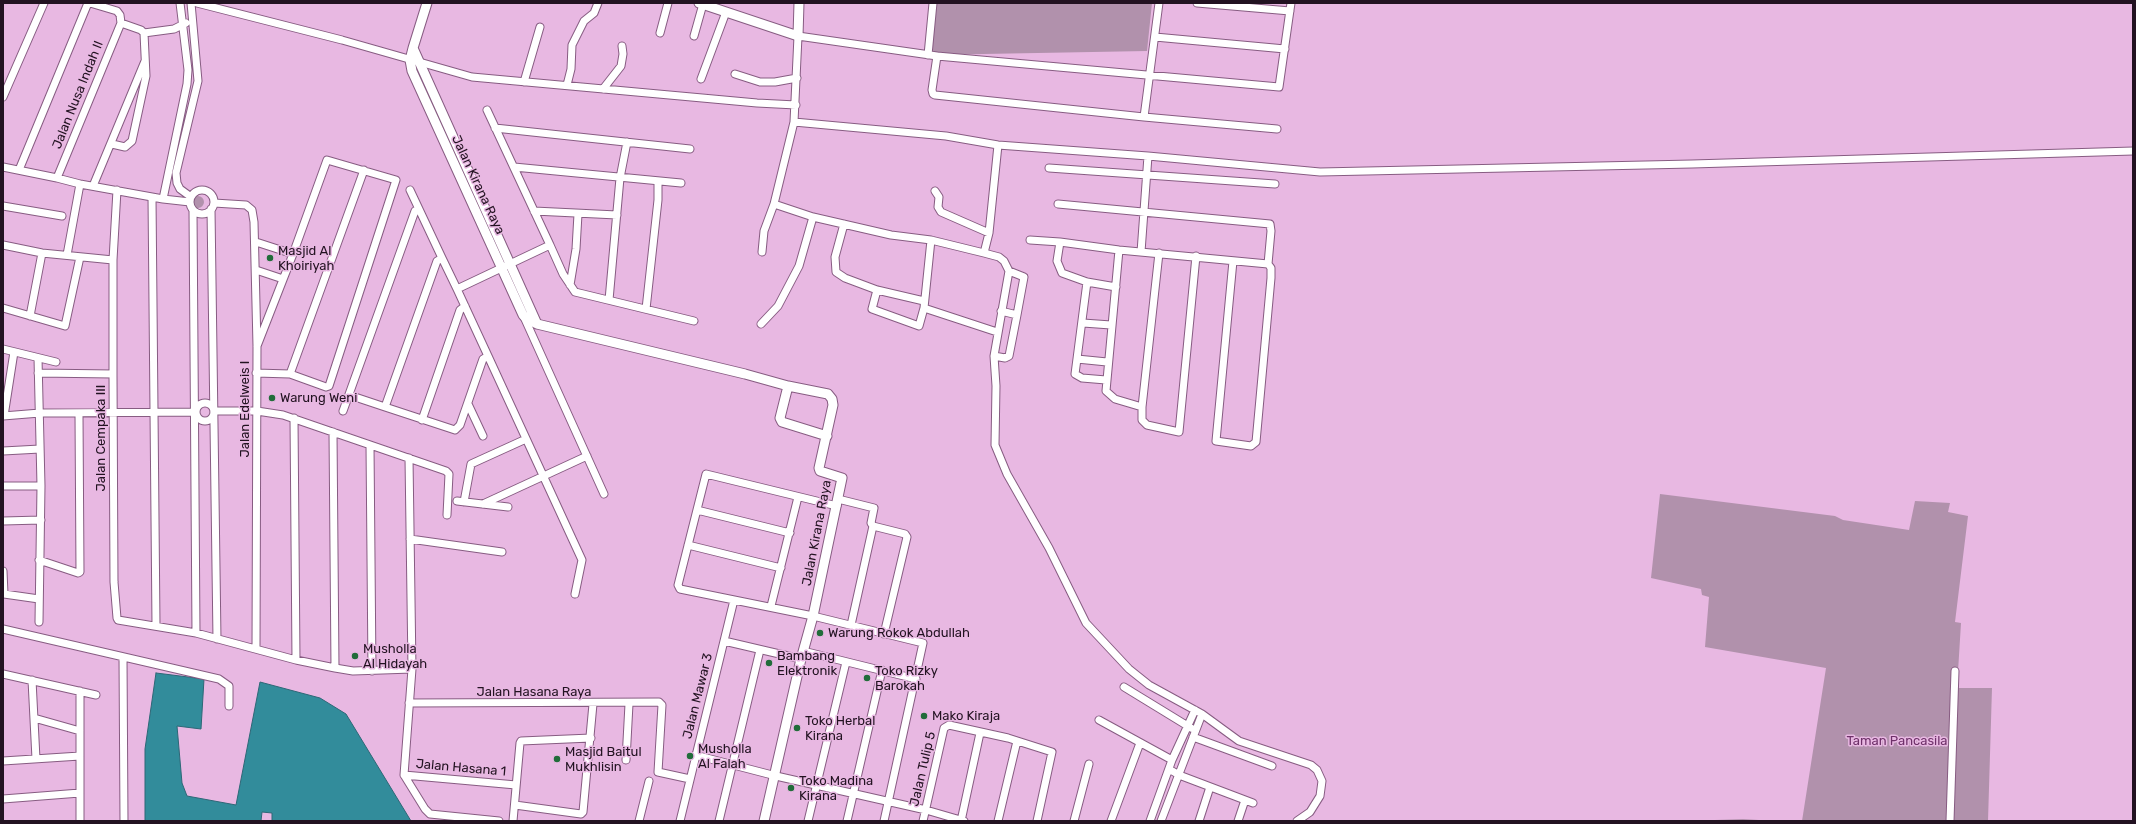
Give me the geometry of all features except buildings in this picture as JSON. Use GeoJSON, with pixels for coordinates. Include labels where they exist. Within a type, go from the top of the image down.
{"type":"FeatureCollection","features":[{"type":"Feature","properties":{"kind":"street"},"geometry":{"type":"LineString","coordinates":[[3,97],[44,3]]}},
{"type":"Feature","properties":{"kind":"street"},"geometry":{"type":"LineString","coordinates":[[19,170],[90,3],[117,11],[120,15],[121,22],[141,30],[144,33],[174,29],[183,23],[193,22]]}},
{"type":"Feature","properties":{"kind":"street"},"geometry":{"type":"LineString","coordinates":[[163,199],[187,84],[188,70],[180,3]]}},
{"type":"Feature","properties":{"kind":"street"},"geometry":{"type":"LineString","coordinates":[[190,3],[198,81],[176,173],[177,183],[180,189],[190,199],[193,210],[196,633]]}},
{"type":"Feature","properties":{"kind":"street"},"geometry":{"type":"LineString","coordinates":[[197,3],[342,40],[472,77],[757,103],[796,104]]}},
{"type":"Feature","properties":{"kind":"street","name":"Jalan Kirana Raya"},"geometry":{"type":"LineString","coordinates":[[427,3],[410,60],[416,81],[523,315]]}},
{"type":"Feature","properties":{"kind":"street"},"geometry":{"type":"LineString","coordinates":[[567,85],[571,69],[572,46],[584,21],[594,13],[598,3]]}},
{"type":"Feature","properties":{"kind":"street"},"geometry":{"type":"LineString","coordinates":[[660,33],[668,3]]}},
{"type":"Feature","properties":{"kind":"street"},"geometry":{"type":"LineString","coordinates":[[762,252],[764,231],[774,204],[794,122],[796,104],[799,3]]}},
{"type":"Feature","properties":{"kind":"street"},"geometry":{"type":"LineString","coordinates":[[928,55],[934,3]]}},
{"type":"Feature","properties":{"kind":"street"},"geometry":{"type":"LineString","coordinates":[[1144,117],[1159,3]]}},
{"type":"Feature","properties":{"kind":"street"},"geometry":{"type":"LineString","coordinates":[[1197,3],[1290,11]]}},
{"type":"Feature","properties":{"kind":"street"},"geometry":{"type":"LineString","coordinates":[[694,36],[701,4],[798,36],[928,55],[1279,87],[1291,3]]}},
{"type":"Feature","properties":{"kind":"street"},"geometry":{"type":"LineString","coordinates":[[701,79],[726,12]]}},
{"type":"Feature","properties":{"kind":"street","name":"Jalan Nusa Indah II"},"geometry":{"type":"LineString","coordinates":[[57,178],[121,22]]}},
{"type":"Feature","properties":{"kind":"street"},"geometry":{"type":"LineString","coordinates":[[524,82],[540,27]]}},
{"type":"Feature","properties":{"kind":"street"},"geometry":{"type":"LineString","coordinates":[[112,144],[125,147],[132,141],[146,76],[144,33]]}},
{"type":"Feature","properties":{"kind":"street"},"geometry":{"type":"LineString","coordinates":[[1155,37],[1284,48]]}},
{"type":"Feature","properties":{"kind":"street"},"geometry":{"type":"LineString","coordinates":[[603,89],[621,66],[623,54],[622,46]]}},
{"type":"Feature","properties":{"kind":"street","name":"Jalan Kirana Raya"},"geometry":{"type":"LineString","coordinates":[[413,48],[537,324]]}},
{"type":"Feature","properties":{"kind":"street"},"geometry":{"type":"LineString","coordinates":[[937,56],[932,90],[933,94],[936,95],[1144,117],[1277,129]]}},
{"type":"Feature","properties":{"kind":"street"},"geometry":{"type":"LineString","coordinates":[[93,186],[112,144],[145,61]]}},
{"type":"Feature","properties":{"kind":"street"},"geometry":{"type":"LineString","coordinates":[[735,74],[760,82],[775,82],[797,78]]}},
{"type":"Feature","properties":{"kind":"street"},"geometry":{"type":"LineString","coordinates":[[486,110],[550,245],[570,285],[577,293],[694,321]]}},
{"type":"Feature","properties":{"kind":"street"},"geometry":{"type":"LineString","coordinates":[[794,122],[946,136],[998,145],[1148,156],[1320,172],[1653,165],[2133,151]]}},
{"type":"Feature","properties":{"kind":"street"},"geometry":{"type":"LineString","coordinates":[[495,128],[610,139],[690,149]]}},
{"type":"Feature","properties":{"kind":"street"},"geometry":{"type":"LineString","coordinates":[[609,300],[620,178],[627,142]]}},
{"type":"Feature","properties":{"kind":"street"},"geometry":{"type":"LineString","coordinates":[[984,253],[989,233],[998,145]]}},
{"type":"Feature","properties":{"kind":"street"},"geometry":{"type":"LineString","coordinates":[[1141,252],[1148,156]]}},
{"type":"Feature","properties":{"kind":"street"},"geometry":{"type":"LineString","coordinates":[[256,373],[290,374],[326,387],[331,384],[397,183],[395,180],[327,160],[293,254],[257,346]]}},
{"type":"Feature","properties":{"kind":"street"},"geometry":{"type":"LineString","coordinates":[[3,167],[80,184],[163,199],[190,199],[198,190],[205,190],[211,194],[217,639]]}},
{"type":"Feature","properties":{"kind":"street"},"geometry":{"type":"LineString","coordinates":[[514,167],[681,183]]}},
{"type":"Feature","properties":{"kind":"street"},"geometry":{"type":"LineString","coordinates":[[1049,168],[1146,173],[1274,184]]}},
{"type":"Feature","properties":{"kind":"street"},"geometry":{"type":"LineString","coordinates":[[290,374],[364,170]]}},
{"type":"Feature","properties":{"kind":"street"},"geometry":{"type":"LineString","coordinates":[[646,309],[658,200],[658,182]]}},
{"type":"Feature","properties":{"kind":"street"},"geometry":{"type":"LineString","coordinates":[[67,255],[80,184]]}},
{"type":"Feature","properties":{"kind":"street","name":"Jalan Cempaka III"},"geometry":{"type":"LineString","coordinates":[[117,190],[113,260],[113,414],[116,615],[118,620],[156,625]]}},
{"type":"Feature","properties":{"kind":"street"},"geometry":{"type":"LineString","coordinates":[[410,190],[582,560],[575,594]]}},
{"type":"Feature","properties":{"kind":"street"},"geometry":{"type":"LineString","coordinates":[[935,192],[939,197],[938,207],[941,212],[989,233]]}},
{"type":"Feature","properties":{"kind":"street"},"geometry":{"type":"LineString","coordinates":[[152,197],[156,625],[196,633],[296,660],[335,668],[372,671],[412,670]]}},
{"type":"Feature","properties":{"kind":"street"},"geometry":{"type":"LineString","coordinates":[[774,204],[813,217],[891,235],[931,240],[1002,259],[1009,271],[1024,277],[1009,356],[1005,358],[994,356]]}},
{"type":"Feature","properties":{"kind":"street"},"geometry":{"type":"LineString","coordinates":[[1058,204],[1270,224],[1268,264],[1271,268],[1271,278],[1256,442],[1255,445],[1248,446],[1216,441],[1233,261]]}},
{"type":"Feature","properties":{"kind":"street"},"geometry":{"type":"LineString","coordinates":[[3,206],[62,216]]}},
{"type":"Feature","properties":{"kind":"street"},"geometry":{"type":"LineString","coordinates":[[193,210],[200,214],[212,206]]}},
{"type":"Feature","properties":{"kind":"street","name":"Jalan Edelweis I"},"geometry":{"type":"LineString","coordinates":[[212,206],[250,207],[253,216],[256,242],[256,649]]}},
{"type":"Feature","properties":{"kind":"street"},"geometry":{"type":"LineString","coordinates":[[343,411],[415,211],[419,209]]}},
{"type":"Feature","properties":{"kind":"street"},"geometry":{"type":"LineString","coordinates":[[534,211],[617,215]]}},
{"type":"Feature","properties":{"kind":"street"},"geometry":{"type":"LineString","coordinates":[[570,285],[576,249],[578,214]]}},
{"type":"Feature","properties":{"kind":"street"},"geometry":{"type":"LineString","coordinates":[[761,324],[778,306],[799,266],[813,217]]}},
{"type":"Feature","properties":{"kind":"street"},"geometry":{"type":"LineString","coordinates":[[844,224],[835,257],[836,272],[845,278],[877,290],[924,304],[997,332]]}},
{"type":"Feature","properties":{"kind":"street"},"geometry":{"type":"LineString","coordinates":[[877,290],[872,309],[919,326],[924,304],[931,240]]}},
{"type":"Feature","properties":{"kind":"street"},"geometry":{"type":"LineString","coordinates":[[1030,240],[1268,264]]}},
{"type":"Feature","properties":{"kind":"street"},"geometry":{"type":"LineString","coordinates":[[256,242],[293,254]]}},
{"type":"Feature","properties":{"kind":"street"},"geometry":{"type":"LineString","coordinates":[[1060,242],[1057,261],[1062,273],[1087,282],[1116,287]]}},
{"type":"Feature","properties":{"kind":"street"},"geometry":{"type":"LineString","coordinates":[[457,289],[511,265],[550,245]]}},
{"type":"Feature","properties":{"kind":"street"},"geometry":{"type":"LineString","coordinates":[[3,246],[42,253],[113,260]]}},
{"type":"Feature","properties":{"kind":"street"},"geometry":{"type":"LineString","coordinates":[[1119,250],[1105,390],[1108,394],[1124,403],[1142,408]]}},
{"type":"Feature","properties":{"kind":"street"},"geometry":{"type":"LineString","coordinates":[[30,316],[42,253]]}},
{"type":"Feature","properties":{"kind":"street"},"geometry":{"type":"LineString","coordinates":[[1159,253],[1142,408],[1142,420],[1147,425],[1179,432],[1196,256]]}},
{"type":"Feature","properties":{"kind":"street"},"geometry":{"type":"LineString","coordinates":[[3,308],[66,325],[80,257]]}},
{"type":"Feature","properties":{"kind":"street"},"geometry":{"type":"LineString","coordinates":[[385,408],[437,261],[442,258]]}},
{"type":"Feature","properties":{"kind":"street"},"geometry":{"type":"LineString","coordinates":[[256,270],[283,279]]}},
{"type":"Feature","properties":{"kind":"street"},"geometry":{"type":"LineString","coordinates":[[1009,271],[997,332],[994,356],[996,386],[995,445],[1006,474],[1049,548],[1086,622],[1113,653],[1149,685],[1202,714],[1239,742],[1311,766],[1317,770],[1322,781],[1320,796],[1310,812],[1297,821]]}},
{"type":"Feature","properties":{"kind":"street"},"geometry":{"type":"LineString","coordinates":[[1087,282],[1076,374],[1078,377],[1106,380]]}},
{"type":"Feature","properties":{"kind":"street"},"geometry":{"type":"LineString","coordinates":[[422,420],[460,310],[465,306]]}},
{"type":"Feature","properties":{"kind":"street"},"geometry":{"type":"LineString","coordinates":[[1001,311],[1017,315]]}},
{"type":"Feature","properties":{"kind":"street"},"geometry":{"type":"LineString","coordinates":[[523,315],[537,324],[745,374],[788,386],[828,394],[832,399],[833,405],[827,436],[782,422],[780,418],[788,386]]}},
{"type":"Feature","properties":{"kind":"street"},"geometry":{"type":"LineString","coordinates":[[523,315],[604,494]]}},
{"type":"Feature","properties":{"kind":"street"},"geometry":{"type":"LineString","coordinates":[[1083,322],[1111,325]]}},
{"type":"Feature","properties":{"kind":"street"},"geometry":{"type":"LineString","coordinates":[[3,349],[56,362]]}},
{"type":"Feature","properties":{"kind":"street"},"geometry":{"type":"LineString","coordinates":[[14,352],[3,416],[40,413],[113,414],[195,412]]}},
{"type":"Feature","properties":{"kind":"street"},"geometry":{"type":"LineString","coordinates":[[460,425],[484,359],[488,356]]}},
{"type":"Feature","properties":{"kind":"street"},"geometry":{"type":"LineString","coordinates":[[38,358],[41,486],[39,622]]}},
{"type":"Feature","properties":{"kind":"street"},"geometry":{"type":"LineString","coordinates":[[1077,359],[1107,362]]}},
{"type":"Feature","properties":{"kind":"street"},"geometry":{"type":"LineString","coordinates":[[38,373],[113,374]]}},
{"type":"Feature","properties":{"kind":"street"},"geometry":{"type":"LineString","coordinates":[[348,395],[452,430],[455,430],[460,425],[474,418]]}},
{"type":"Feature","properties":{"kind":"street"},"geometry":{"type":"LineString","coordinates":[[195,412],[200,404],[204,403],[209,404],[214,411]]}},
{"type":"Feature","properties":{"kind":"street"},"geometry":{"type":"LineString","coordinates":[[468,404],[483,436]]}},
{"type":"Feature","properties":{"kind":"street"},"geometry":{"type":"LineString","coordinates":[[195,412],[197,417],[202,420],[208,420],[214,411]]}},
{"type":"Feature","properties":{"kind":"street"},"geometry":{"type":"LineString","coordinates":[[214,411],[257,411],[294,418],[448,472],[447,515]]}},
{"type":"Feature","properties":{"kind":"street"},"geometry":{"type":"LineString","coordinates":[[39,560],[78,573],[80,572],[79,414]]}},
{"type":"Feature","properties":{"kind":"street"},"geometry":{"type":"LineString","coordinates":[[294,418],[296,660]]}},
{"type":"Feature","properties":{"kind":"street"},"geometry":{"type":"LineString","coordinates":[[333,432],[335,668]]}},
{"type":"Feature","properties":{"kind":"street","name":"Jalan Kirana Raya"},"geometry":{"type":"LineString","coordinates":[[764,821],[776,776],[802,655],[813,616],[838,503],[842,476],[820,471],[819,468],[827,436]]}},
{"type":"Feature","properties":{"kind":"street"},"geometry":{"type":"LineString","coordinates":[[508,507],[461,501],[471,464],[526,439]]}},
{"type":"Feature","properties":{"kind":"street"},"geometry":{"type":"LineString","coordinates":[[370,444],[372,671]]}},
{"type":"Feature","properties":{"kind":"street"},"geometry":{"type":"LineString","coordinates":[[3,451],[40,449]]}},
{"type":"Feature","properties":{"kind":"street"},"geometry":{"type":"LineString","coordinates":[[483,504],[587,456]]}},
{"type":"Feature","properties":{"kind":"street"},"geometry":{"type":"LineString","coordinates":[[409,458],[412,670],[404,775],[430,814],[499,821]]}},
{"type":"Feature","properties":{"kind":"street"},"geometry":{"type":"LineString","coordinates":[[851,625],[873,526],[871,523],[874,508],[798,497],[707,474],[678,585],[679,588],[734,600],[771,606],[923,643],[884,821]]}},
{"type":"Feature","properties":{"kind":"street"},"geometry":{"type":"LineString","coordinates":[[3,486],[41,486]]}},
{"type":"Feature","properties":{"kind":"street"},"geometry":{"type":"LineString","coordinates":[[771,606],[798,497]]}},
{"type":"Feature","properties":{"kind":"street"},"geometry":{"type":"LineString","coordinates":[[697,510],[790,533]]}},
{"type":"Feature","properties":{"kind":"street"},"geometry":{"type":"LineString","coordinates":[[3,521],[41,520]]}},
{"type":"Feature","properties":{"kind":"street"},"geometry":{"type":"LineString","coordinates":[[873,526],[905,534],[907,539],[884,634]]}},
{"type":"Feature","properties":{"kind":"street"},"geometry":{"type":"LineString","coordinates":[[410,538],[502,552]]}},
{"type":"Feature","properties":{"kind":"street"},"geometry":{"type":"LineString","coordinates":[[688,545],[781,568]]}},
{"type":"Feature","properties":{"kind":"street"},"geometry":{"type":"LineString","coordinates":[[3,571],[4,594],[39,599]]}},
{"type":"Feature","properties":{"kind":"street","name":"Jalan Mawar 3"},"geometry":{"type":"LineString","coordinates":[[680,821],[695,754],[734,600]]}},
{"type":"Feature","properties":{"kind":"street"},"geometry":{"type":"LineString","coordinates":[[3,629],[224,682],[229,686],[230,706]]}},
{"type":"Feature","properties":{"kind":"street"},"geometry":{"type":"LineString","coordinates":[[724,641],[760,650],[846,662],[916,679]]}},
{"type":"Feature","properties":{"kind":"street"},"geometry":{"type":"LineString","coordinates":[[719,821],[760,650]]}},
{"type":"Feature","properties":{"kind":"street"},"geometry":{"type":"LineString","coordinates":[[123,657],[124,821]]}},
{"type":"Feature","properties":{"kind":"street"},"geometry":{"type":"LineString","coordinates":[[808,821],[846,662]]}},
{"type":"Feature","properties":{"kind":"street"},"geometry":{"type":"LineString","coordinates":[[847,821],[882,670]]}},
{"type":"Feature","properties":{"kind":"street"},"geometry":{"type":"LineString","coordinates":[[1950,821],[1955,670]]}},
{"type":"Feature","properties":{"kind":"street"},"geometry":{"type":"LineString","coordinates":[[3,674],[96,695]]}},
{"type":"Feature","properties":{"kind":"street"},"geometry":{"type":"LineString","coordinates":[[32,680],[36,759]]}},
{"type":"Feature","properties":{"kind":"street"},"geometry":{"type":"LineString","coordinates":[[1124,687],[1187,726],[1194,734],[1272,766]]}},
{"type":"Feature","properties":{"kind":"street"},"geometry":{"type":"LineString","coordinates":[[80,691],[80,821]]}},
{"type":"Feature","properties":{"kind":"street","name":"Jalan Hasana Raya"},"geometry":{"type":"LineString","coordinates":[[409,703],[629,704],[660,702],[662,705],[658,772],[672,777],[690,779]]}},
{"type":"Feature","properties":{"kind":"street"},"geometry":{"type":"LineString","coordinates":[[515,805],[582,813],[591,738],[592,704]]}},
{"type":"Feature","properties":{"kind":"street"},"geometry":{"type":"LineString","coordinates":[[626,760],[629,704]]}},
{"type":"Feature","properties":{"kind":"street"},"geometry":{"type":"LineString","coordinates":[[1150,821],[1172,760],[1195,710]]}},
{"type":"Feature","properties":{"kind":"street"},"geometry":{"type":"LineString","coordinates":[[1161,821],[1202,714]]}},
{"type":"Feature","properties":{"kind":"street"},"geometry":{"type":"LineString","coordinates":[[34,718],[80,731]]}},
{"type":"Feature","properties":{"kind":"street"},"geometry":{"type":"LineString","coordinates":[[1099,720],[1172,760]]}},
{"type":"Feature","properties":{"kind":"street","name":"Jalan Tulip 5"},"geometry":{"type":"LineString","coordinates":[[923,821],[944,728],[949,725],[980,733]]}},
{"type":"Feature","properties":{"kind":"street"},"geometry":{"type":"LineString","coordinates":[[695,754],[776,776],[817,784],[926,810],[962,821],[980,733],[1017,741],[1052,752],[1037,821]]}},
{"type":"Feature","properties":{"kind":"street"},"geometry":{"type":"LineString","coordinates":[[513,821],[521,740],[591,738]]}},
{"type":"Feature","properties":{"kind":"street"},"geometry":{"type":"LineString","coordinates":[[998,821],[1017,741]]}},
{"type":"Feature","properties":{"kind":"street"},"geometry":{"type":"LineString","coordinates":[[1111,821],[1140,743]]}},
{"type":"Feature","properties":{"kind":"street"},"geometry":{"type":"LineString","coordinates":[[3,761],[80,756]]}},
{"type":"Feature","properties":{"kind":"street"},"geometry":{"type":"LineString","coordinates":[[1074,821],[1089,764]]}},
{"type":"Feature","properties":{"kind":"street"},"geometry":{"type":"LineString","coordinates":[[1169,769],[1179,775],[1253,803]]}},
{"type":"Feature","properties":{"kind":"street","name":"Jalan Hasana 1"},"geometry":{"type":"LineString","coordinates":[[404,775],[516,784]]}},
{"type":"Feature","properties":{"kind":"street"},"geometry":{"type":"LineString","coordinates":[[639,821],[649,781]]}},
{"type":"Feature","properties":{"kind":"street"},"geometry":{"type":"LineString","coordinates":[[1198,821],[1210,787]]}},
{"type":"Feature","properties":{"kind":"street"},"geometry":{"type":"LineString","coordinates":[[3,799],[80,792]]}},
{"type":"Feature","properties":{"kind":"street"},"geometry":{"type":"LineString","coordinates":[[1238,821],[1245,800]]}},
{"type":"Feature","properties":{"kind":"green space"},"geometry":{"type":"Polygon","coordinates":[[[933,3],[1152,3],[1147,51],[928,55],[933,3]]]}},
{"type":"Feature","properties":{"kind":"green space"},"geometry":{"type":"Polygon","coordinates":[[[198,196],[202,198],[204,202],[202,206],[198,208],[194,206],[192,202],[194,198],[198,196]]]}},
{"type":"Feature","properties":{"kind":"green space","name":"Taman Pancasila"},"geometry":{"type":"Polygon","coordinates":[[[1660,494],[1835,516],[1843,520],[1909,530],[1915,501],[1950,503],[1948,512],[1968,516],[1955,622],[1961,623],[1957,688],[1992,688],[1988,821],[1802,821],[1826,668],[1705,647],[1709,597],[1702,595],[1701,589],[1651,578],[1660,494]]]}},
{"type":"Feature","properties":{"kind":"green space"},"geometry":{"type":"Polygon","coordinates":[[[1743,819],[1775,821],[1687,821],[1743,819]]]}},
{"type":"Feature","properties":{"kind":"shaded area"},"geometry":{"type":"Polygon","coordinates":[[[156,673],[204,679],[201,729],[177,726],[182,783],[187,796],[236,805],[260,682],[320,698],[346,714],[411,821],[272,821],[272,813],[262,812],[261,821],[145,821],[145,749],[156,673]]]}},
{"type":"Feature","properties":{"kind":"place","name":"Masjid Al Khoiriyah"},"geometry":{"type":"Point","coordinates":[270,258]}},
{"type":"Feature","properties":{"kind":"place","name":"Warung Weni"},"geometry":{"type":"Point","coordinates":[272,398]}},
{"type":"Feature","properties":{"kind":"place","name":"Warung Rokok Abdullah"},"geometry":{"type":"Point","coordinates":[820,633]}},
{"type":"Feature","properties":{"kind":"place","name":"Musholla Al Hidayah"},"geometry":{"type":"Point","coordinates":[355,656]}},
{"type":"Feature","properties":{"kind":"place","name":"Bambang Elektronik"},"geometry":{"type":"Point","coordinates":[769,663]}},
{"type":"Feature","properties":{"kind":"place","name":"Toko Rizky Barokah"},"geometry":{"type":"Point","coordinates":[867,678]}},
{"type":"Feature","properties":{"kind":"place","name":"Mako Kiraja"},"geometry":{"type":"Point","coordinates":[924,716]}},
{"type":"Feature","properties":{"kind":"place","name":"Toko Herbal Kirana"},"geometry":{"type":"Point","coordinates":[797,728]}},
{"type":"Feature","properties":{"kind":"place","name":"Musholla Al Falah"},"geometry":{"type":"Point","coordinates":[690,756]}},
{"type":"Feature","properties":{"kind":"place","name":"Masjid Baitul Mukhlisin"},"geometry":{"type":"Point","coordinates":[557,759]}},
{"type":"Feature","properties":{"kind":"place","name":"Toko Madina Kirana"},"geometry":{"type":"Point","coordinates":[791,788]}}]}
